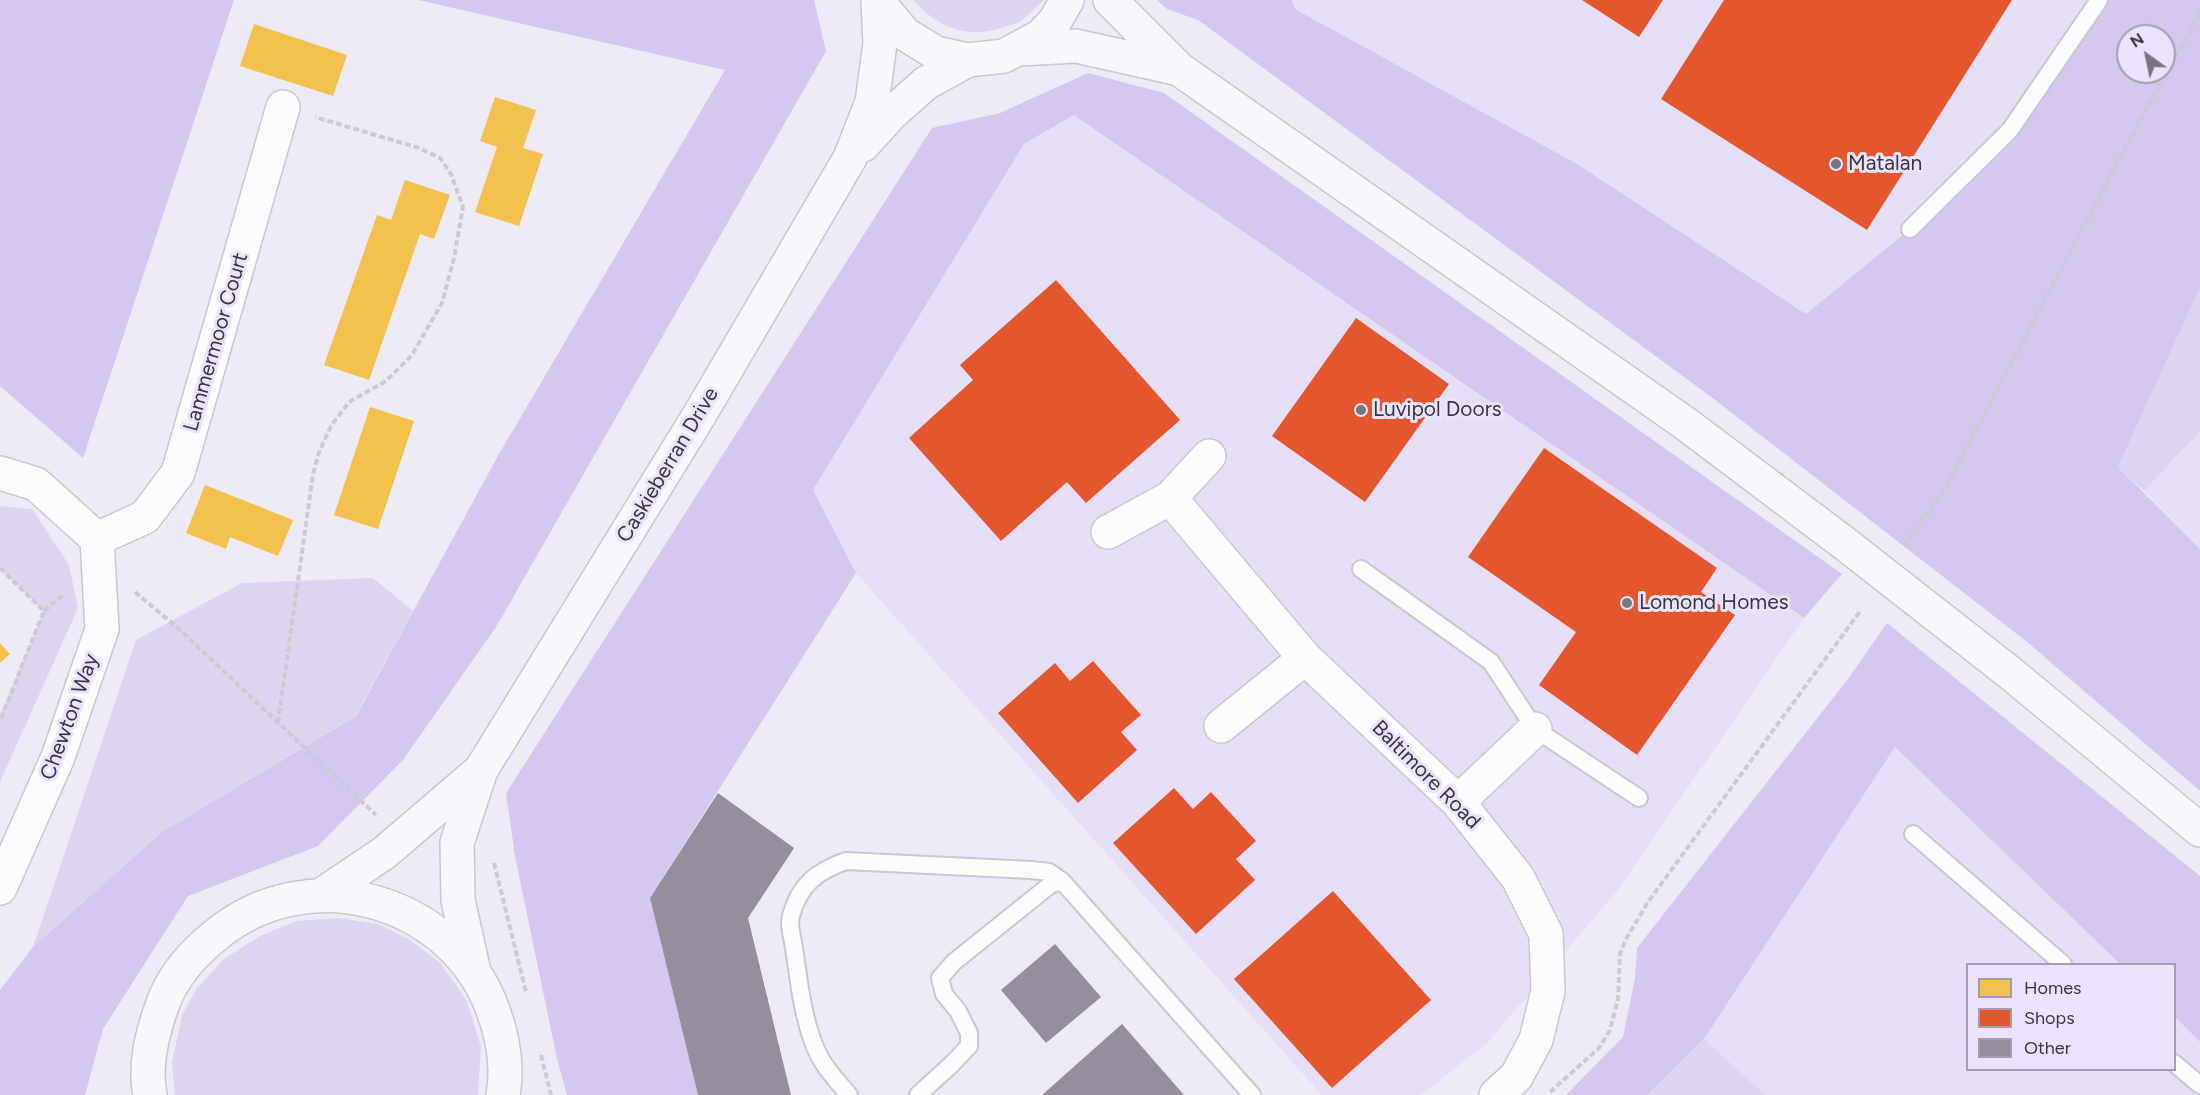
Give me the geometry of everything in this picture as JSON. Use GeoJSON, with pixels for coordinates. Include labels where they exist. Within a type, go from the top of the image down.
{"type":"FeatureCollection","features":[{"type":"Feature","properties":{"kind":"street"},"geometry":{"type":"LineString","coordinates":[[879,0],[905,34],[936,53],[968,60],[1004,56],[1041,36],[1055,21],[1067,0]]}},
{"type":"Feature","properties":{"kind":"street"},"geometry":{"type":"LineString","coordinates":[[850,158],[872,102],[880,44],[879,0]]}},
{"type":"Feature","properties":{"kind":"street"},"geometry":{"type":"LineString","coordinates":[[1110,0],[1179,69],[1695,431],[1844,543],[2009,672],[2200,830]]}},
{"type":"Feature","properties":{"kind":"street"},"geometry":{"type":"LineString","coordinates":[[1016,49],[1076,46],[1179,69]]}},
{"type":"Feature","properties":{"kind":"street"},"geometry":{"type":"LineString","coordinates":[[850,158],[891,114],[926,83],[968,60]]}},
{"type":"Feature","properties":{"kind":"street","name":"Lammermoor Court"},"geometry":{"type":"LineString","coordinates":[[97,553],[145,517],[178,473],[283,107]]}},
{"type":"Feature","properties":{"kind":"street","name":"Caskieberran Drive"},"geometry":{"type":"LineString","coordinates":[[474,972],[458,900],[457,843],[482,770],[700,414],[850,158]]}},
{"type":"Feature","properties":{"kind":"street"},"geometry":{"type":"LineString","coordinates":[[1108,532],[1170,498],[1209,456]]}},
{"type":"Feature","properties":{"kind":"street"},"geometry":{"type":"LineString","coordinates":[[0,472],[36,484],[97,553]]}},
{"type":"Feature","properties":{"kind":"street","name":"Baltimore Road"},"geometry":{"type":"LineString","coordinates":[[1170,498],[1305,658],[1458,802],[1518,878],[1546,934],[1548,991],[1536,1040],[1516,1077],[1496,1095]]}},
{"type":"Feature","properties":{"kind":"street","name":"Chewton Way"},"geometry":{"type":"LineString","coordinates":[[0,888],[58,757],[102,628],[97,553]]}},
{"type":"Feature","properties":{"kind":"street"},"geometry":{"type":"LineString","coordinates":[[1221,726],[1305,658]]}},
{"type":"Feature","properties":{"kind":"street"},"geometry":{"type":"LineString","coordinates":[[1458,802],[1535,729]]}},
{"type":"Feature","properties":{"kind":"street","name":"Caskieberran Drive"},"geometry":{"type":"LineString","coordinates":[[323,894],[401,839],[482,770]]}},
{"type":"Feature","properties":{"kind":"street"},"geometry":{"type":"LineString","coordinates":[[147,1091],[151,1036],[167,991],[195,952],[232,921],[276,902],[323,894],[367,899],[408,914],[445,939],[474,972],[489,998],[499,1026],[505,1056],[506,1092]]}},
{"type":"Feature","properties":{"kind":"lane"},"geometry":{"type":"LineString","coordinates":[[1910,229],[2010,130],[2099,0]]}},
{"type":"Feature","properties":{"kind":"lane"},"geometry":{"type":"LineString","coordinates":[[1361,569],[1491,662],[1535,729],[1639,798]]}},
{"type":"Feature","properties":{"kind":"lane"},"geometry":{"type":"LineString","coordinates":[[1913,834],[2062,963]]}},
{"type":"Feature","properties":{"kind":"lane"},"geometry":{"type":"LineString","coordinates":[[849,1095],[815,1048],[803,1004],[790,918],[810,879],[829,867],[846,861],[1049,872],[1062,881],[1252,1095]]}},
{"type":"Feature","properties":{"kind":"lane"},"geometry":{"type":"LineString","coordinates":[[918,1095],[969,1046],[969,1033],[958,1011],[944,994],[940,978],[954,962],[1050,885],[1062,881]]}},
{"type":"Feature","properties":{"kind":"lane"},"geometry":{"type":"LineString","coordinates":[[2176,1064],[2200,1085]]}},
{"type":"Feature","properties":{"kind":"path"},"geometry":{"type":"LineString","coordinates":[[1905,545],[1951,477],[2200,13]]}},
{"type":"Feature","properties":{"kind":"path"},"geometry":{"type":"LineString","coordinates":[[278,723],[313,474],[319,452],[331,426],[349,402],[386,381],[412,355],[442,303],[454,258],[463,207],[451,174],[440,159],[419,148],[283,107]]}},
{"type":"Feature","properties":{"kind":"path"},"geometry":{"type":"LineString","coordinates":[[97,553],[401,839]]}},
{"type":"Feature","properties":{"kind":"path"},"geometry":{"type":"LineString","coordinates":[[0,568],[44,611],[0,721]]}},
{"type":"Feature","properties":{"kind":"path"},"geometry":{"type":"LineString","coordinates":[[1546,1095],[1599,1048],[1610,1030],[1618,999],[1620,954],[1626,939],[1648,902],[1861,610]]}},
{"type":"Feature","properties":{"kind":"path"},"geometry":{"type":"LineString","coordinates":[[457,843],[489,842],[527,996]]}},
{"type":"Feature","properties":{"kind":"path"},"geometry":{"type":"LineString","coordinates":[[540,1051],[551,1095]]}},
{"type":"Feature","properties":{"kind":"shaded area"},"geometry":{"type":"Polygon","coordinates":[[[0,0],[234,0],[83,458],[0,386],[0,0]]]}},
{"type":"Feature","properties":{"kind":"shaded area"},"geometry":{"type":"Polygon","coordinates":[[[418,0],[814,0],[826,51],[496,627],[403,760],[318,846],[188,896],[103,1029],[85,1095],[0,1095],[0,990],[33,947],[162,832],[356,716],[499,454],[725,70],[418,0]]]}},
{"type":"Feature","properties":{"kind":"shaded area"},"geometry":{"type":"Polygon","coordinates":[[[913,0],[1044,0],[1017,23],[976,32],[942,24],[913,0]]]}},
{"type":"Feature","properties":{"kind":"shaded area"},"geometry":{"type":"Polygon","coordinates":[[[1157,0],[1292,0],[1295,9],[1577,164],[1806,314],[1910,229],[2010,130],[2092,0],[2200,0],[2200,288],[2118,467],[2200,549],[2200,791],[2026,641],[1714,399],[1198,20],[1167,9],[1157,0]]]}},
{"type":"Feature","properties":{"kind":"shaded area"},"geometry":{"type":"Polygon","coordinates":[[[1292,0],[2092,0],[2010,130],[1910,229],[1806,314],[1577,164],[1295,9],[1292,0]]]}},
{"type":"Feature","properties":{"kind":"shaded area"},"geometry":{"type":"Polygon","coordinates":[[[1088,73],[1164,93],[1842,574],[1804,618],[1074,115],[1024,144],[813,490],[856,573],[650,898],[698,1095],[567,1095],[557,1059],[515,856],[506,793],[932,128],[1000,113],[1088,73]]]}},
{"type":"Feature","properties":{"kind":"shaded area"},"geometry":{"type":"Polygon","coordinates":[[[1075,115],[1804,618],[1617,891],[1487,1043],[1421,1095],[1322,1095],[856,573],[813,490],[1024,144],[1075,115]]]}},
{"type":"Feature","properties":{"kind":"shaded area"},"geometry":{"type":"Polygon","coordinates":[[[2200,288],[2200,431],[2144,491],[2118,467],[2200,288]]]}},
{"type":"Feature","properties":{"kind":"shaded area"},"geometry":{"type":"Polygon","coordinates":[[[2200,431],[2200,549],[2144,491],[2200,431]]]}},
{"type":"Feature","properties":{"kind":"shaded area"},"geometry":{"type":"Polygon","coordinates":[[[0,506],[32,509],[69,565],[78,608],[0,782],[0,716],[44,611],[0,568],[0,506]]]}},
{"type":"Feature","properties":{"kind":"shaded area"},"geometry":{"type":"Polygon","coordinates":[[[373,578],[413,611],[355,716],[162,832],[33,947],[136,640],[242,583],[373,578]]]}},
{"type":"Feature","properties":{"kind":"shaded area"},"geometry":{"type":"Polygon","coordinates":[[[1887,623],[2200,876],[2200,1042],[2176,1018],[2176,963],[2119,963],[1895,747],[1704,1039],[1648,1095],[1566,1095],[1623,1037],[1635,978],[1637,948],[1848,679],[1887,623]]]}},
{"type":"Feature","properties":{"kind":"shaded area"},"geometry":{"type":"Polygon","coordinates":[[[1895,747],[2119,963],[1966,963],[1966,1071],[2176,1071],[2176,1018],[2200,1042],[2200,1095],[1765,1095],[1704,1039],[1895,747]]]}},
{"type":"Feature","properties":{"kind":"shaded area"},"geometry":{"type":"Polygon","coordinates":[[[339,918],[378,924],[410,940],[440,963],[467,1001],[481,1047],[478,1095],[175,1095],[172,1063],[182,1015],[197,988],[224,959],[260,936],[297,921],[339,918]]]}},
{"type":"Feature","properties":{"kind":"shaded area"},"geometry":{"type":"Polygon","coordinates":[[[1704,1039],[1765,1095],[1648,1095],[1704,1039]]]}},
{"type":"Feature","properties":{"kind":"building: Homes"},"geometry":{"type":"Polygon","coordinates":[[[254,24],[347,55],[333,96],[240,66],[254,24]]]}},
{"type":"Feature","properties":{"kind":"building: Homes"},"geometry":{"type":"Polygon","coordinates":[[[495,97],[536,110],[523,148],[543,154],[519,226],[475,212],[497,147],[480,141],[495,97]]]}},
{"type":"Feature","properties":{"kind":"building: Homes"},"geometry":{"type":"Polygon","coordinates":[[[405,180],[450,195],[434,239],[420,234],[369,380],[324,365],[377,215],[391,220],[405,180]]]}},
{"type":"Feature","properties":{"kind":"building: Homes"},"geometry":{"type":"Polygon","coordinates":[[[370,407],[414,421],[378,529],[334,515],[370,407]]]}},
{"type":"Feature","properties":{"kind":"building: Homes"},"geometry":{"type":"Polygon","coordinates":[[[205,485],[293,520],[278,556],[230,537],[226,549],[186,533],[205,485]]]}},
{"type":"Feature","properties":{"kind":"building: Homes"},"geometry":{"type":"Polygon","coordinates":[[[0,643],[10,654],[0,663],[0,643]]]}},
{"type":"Feature","properties":{"kind":"building: Shops"},"geometry":{"type":"Polygon","coordinates":[[[1582,0],[1663,0],[1639,37],[1582,0]]]}},
{"type":"Feature","properties":{"kind":"building: Shops","name":"Matalan"},"geometry":{"type":"Polygon","coordinates":[[[1724,0],[2012,0],[1867,230],[1661,99],[1724,0]]]}},
{"type":"Feature","properties":{"kind":"building: Shops"},"geometry":{"type":"Polygon","coordinates":[[[1056,280],[1180,420],[1086,503],[1067,482],[1001,541],[909,438],[973,380],[960,365],[1056,280]]]}},
{"type":"Feature","properties":{"kind":"building: Shops","name":"Luvipol Doors"},"geometry":{"type":"Polygon","coordinates":[[[1356,318],[1449,384],[1365,502],[1272,436],[1356,318]]]}},
{"type":"Feature","properties":{"kind":"building: Shops","name":"Lomond Homes"},"geometry":{"type":"Polygon","coordinates":[[[1544,448],[1717,568],[1701,592],[1735,615],[1637,755],[1539,685],[1576,632],[1468,557],[1544,448]]]}},
{"type":"Feature","properties":{"kind":"building: Shops"},"geometry":{"type":"Polygon","coordinates":[[[1093,661],[1141,715],[1121,732],[1137,750],[1078,803],[998,713],[1055,663],[1070,681],[1093,661]]]}},
{"type":"Feature","properties":{"kind":"building: Shops"},"geometry":{"type":"Polygon","coordinates":[[[1174,788],[1193,809],[1211,792],[1256,841],[1236,859],[1255,880],[1196,934],[1113,843],[1174,788]]]}},
{"type":"Feature","properties":{"kind":"building: Shops"},"geometry":{"type":"Polygon","coordinates":[[[1333,891],[1431,1000],[1332,1088],[1234,979],[1333,891]]]}},
{"type":"Feature","properties":{"kind":"building: Other"},"geometry":{"type":"Polygon","coordinates":[[[718,793],[794,848],[748,918],[791,1095],[698,1095],[650,898],[718,793]]]}},
{"type":"Feature","properties":{"kind":"building: Other"},"geometry":{"type":"Polygon","coordinates":[[[1055,944],[1101,997],[1046,1043],[1001,990],[1055,944]]]}},
{"type":"Feature","properties":{"kind":"building: Other"},"geometry":{"type":"Polygon","coordinates":[[[1122,1024],[1184,1095],[1042,1095],[1122,1024]]]}},
{"type":"Feature","properties":{"kind":"place","name":"Matalan"},"geometry":{"type":"Point","coordinates":[1836,164]}},
{"type":"Feature","properties":{"kind":"place","name":"Luvipol Doors"},"geometry":{"type":"Point","coordinates":[1361,410]}},
{"type":"Feature","properties":{"kind":"place","name":"Lomond Homes"},"geometry":{"type":"Point","coordinates":[1627,603]}}]}
